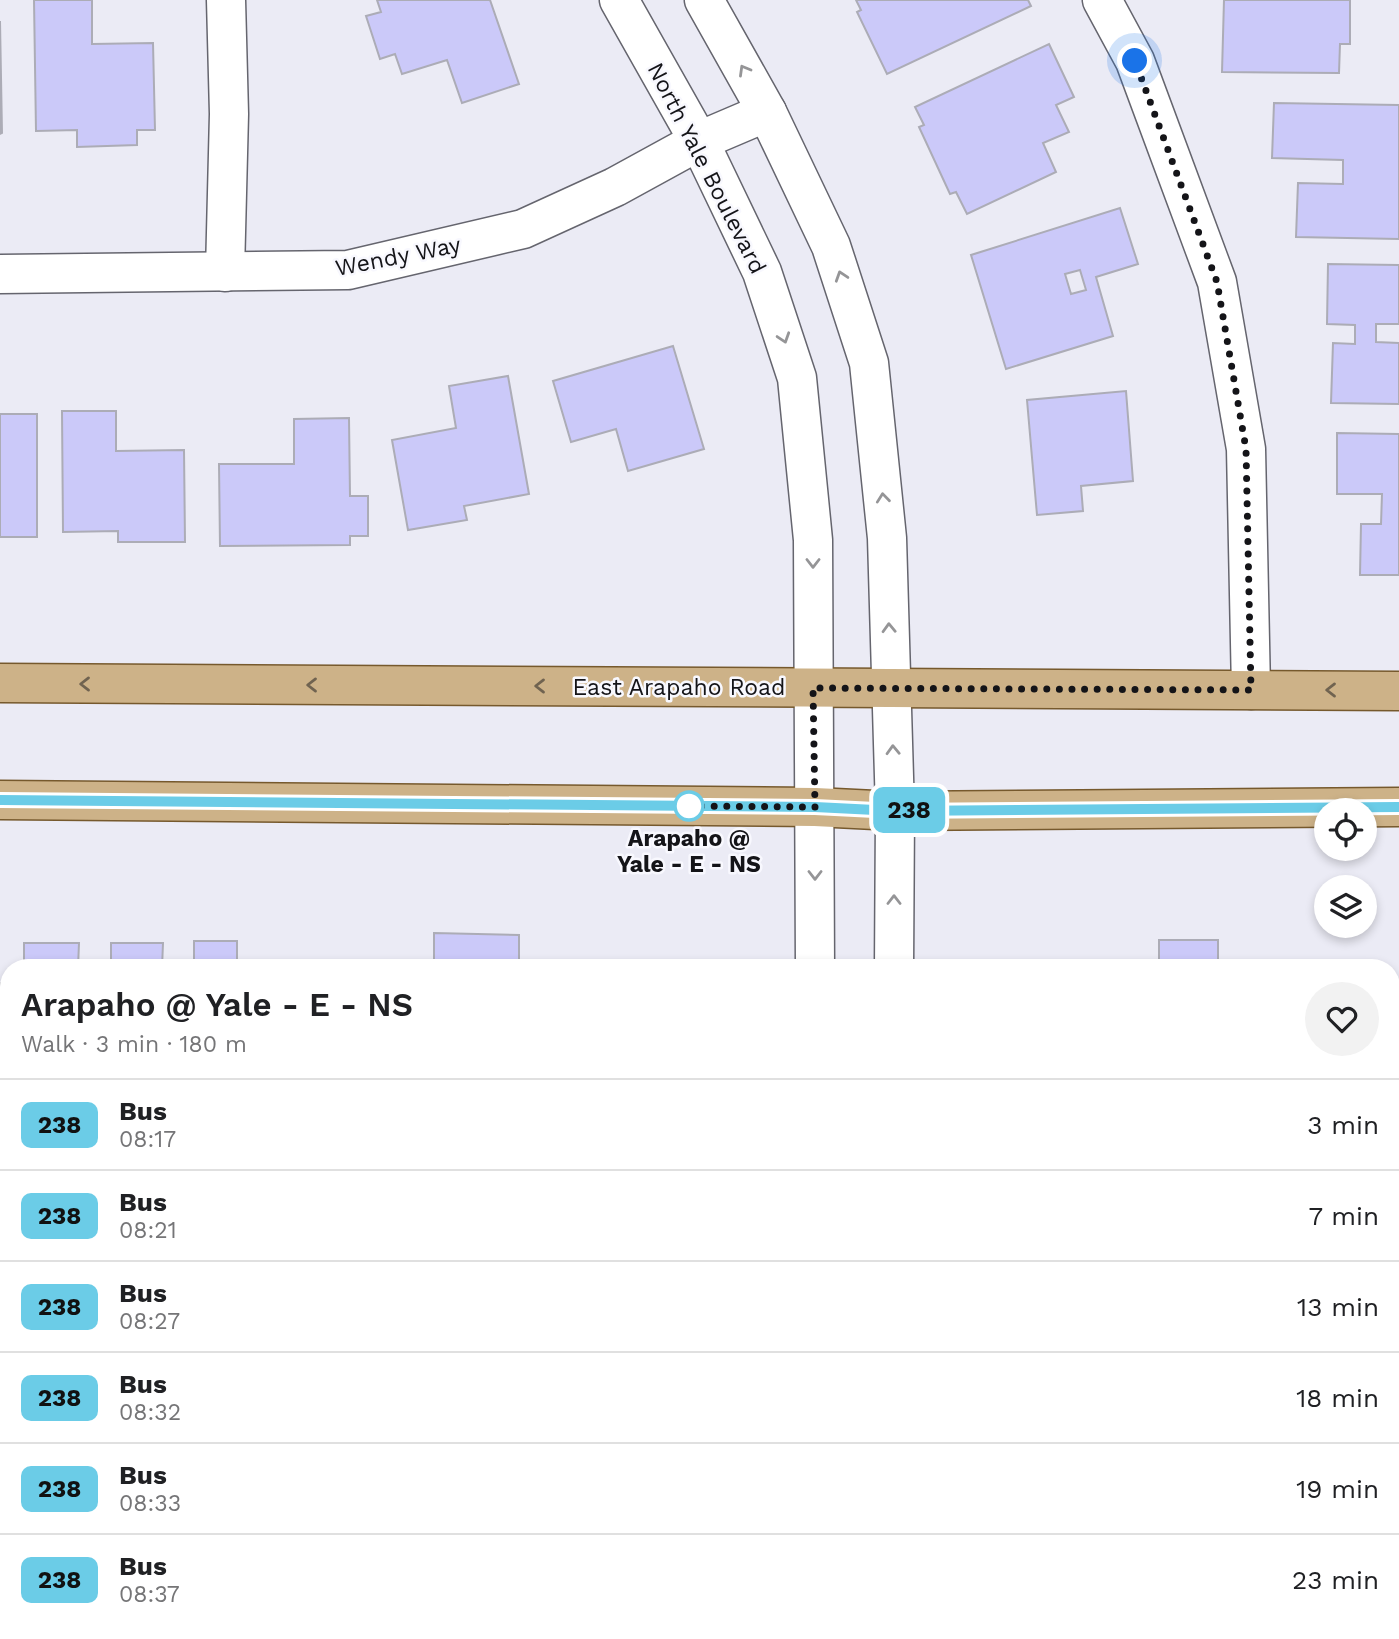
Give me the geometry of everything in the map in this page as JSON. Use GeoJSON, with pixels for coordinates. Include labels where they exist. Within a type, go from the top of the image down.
{"type":"FeatureCollection","features":[{"type":"Feature","properties":{"kind":"main road","name":"East Arapaho Road"},"geometry":{"type":"LineString","coordinates":[[0,683],[1399,691]]}},
{"type":"Feature","properties":{"kind":"main road"},"geometry":{"type":"LineString","coordinates":[[0,800],[815,807],[895,811],[1399,807]]}},
{"type":"Feature","properties":{"kind":"street"},"geometry":{"type":"LineString","coordinates":[[225,272],[229,114],[226,0]]}},
{"type":"Feature","properties":{"kind":"street","name":"North Yale Boulevard"},"geometry":{"type":"LineString","coordinates":[[619,0],[699,141],[762,272],[797,378],[813,540],[815,959]]}},
{"type":"Feature","properties":{"kind":"street"},"geometry":{"type":"LineString","coordinates":[[704,0],[767,112],[831,246],[869,363],[887,538],[895,811],[894,959]]}},
{"type":"Feature","properties":{"kind":"street"},"geometry":{"type":"LineString","coordinates":[[1102,0],[1135,61],[1217,282],[1246,449],[1251,690]]}},
{"type":"Feature","properties":{"kind":"street","name":"Wendy Way"},"geometry":{"type":"LineString","coordinates":[[0,274],[348,270],[523,229],[615,187],[699,141],[767,112]]}},
{"type":"Feature","properties":{"kind":"building"},"geometry":{"type":"Polygon","coordinates":[[[34,0],[92,0],[92,44],[153,43],[155,130],[137,130],[137,145],[77,147],[77,130],[36,131],[34,0]]]}},
{"type":"Feature","properties":{"kind":"building"},"geometry":{"type":"Polygon","coordinates":[[[377,0],[490,0],[519,84],[462,103],[447,60],[402,74],[395,54],[380,59],[366,16],[381,12],[377,0]]]}},
{"type":"Feature","properties":{"kind":"building"},"geometry":{"type":"Polygon","coordinates":[[[856,0],[1028,0],[1031,6],[887,74],[857,12],[861,10],[856,0]]]}},
{"type":"Feature","properties":{"kind":"building"},"geometry":{"type":"Polygon","coordinates":[[[1224,0],[1350,0],[1350,44],[1340,44],[1339,73],[1222,72],[1224,0]]]}},
{"type":"Feature","properties":{"kind":"building"},"geometry":{"type":"Polygon","coordinates":[[[0,21],[2,133],[0,134],[0,21]]]}},
{"type":"Feature","properties":{"kind":"building"},"geometry":{"type":"Polygon","coordinates":[[[1049,44],[1074,97],[1056,105],[1069,132],[1043,143],[1056,172],[967,214],[956,192],[950,194],[919,127],[924,125],[915,107],[1049,44]]]}},
{"type":"Feature","properties":{"kind":"building"},"geometry":{"type":"Polygon","coordinates":[[[1274,103],[1399,105],[1399,239],[1296,237],[1298,183],[1343,184],[1343,160],[1272,158],[1274,103]]]}},
{"type":"Feature","properties":{"kind":"building"},"geometry":{"type":"Polygon","coordinates":[[[1120,208],[1138,264],[1096,277],[1113,336],[1006,369],[971,255],[1120,208]],[[1080,270],[1065,274],[1071,294],[1086,290],[1080,270]]]}},
{"type":"Feature","properties":{"kind":"building"},"geometry":{"type":"Polygon","coordinates":[[[1328,264],[1399,265],[1399,324],[1376,324],[1376,342],[1399,343],[1399,404],[1331,403],[1333,343],[1355,344],[1355,325],[1327,324],[1328,264]]]}},
{"type":"Feature","properties":{"kind":"building"},"geometry":{"type":"Polygon","coordinates":[[[673,346],[704,449],[628,471],[616,429],[571,442],[553,381],[673,346]]]}},
{"type":"Feature","properties":{"kind":"building"},"geometry":{"type":"Polygon","coordinates":[[[508,376],[529,494],[464,506],[467,520],[408,530],[392,440],[456,428],[449,386],[508,376]]]}},
{"type":"Feature","properties":{"kind":"building"},"geometry":{"type":"Polygon","coordinates":[[[1126,391],[1133,481],[1081,486],[1083,511],[1037,515],[1027,400],[1126,391]]]}},
{"type":"Feature","properties":{"kind":"building"},"geometry":{"type":"Polygon","coordinates":[[[62,411],[116,411],[116,451],[184,450],[185,542],[118,542],[118,531],[63,532],[62,411]]]}},
{"type":"Feature","properties":{"kind":"building"},"geometry":{"type":"Polygon","coordinates":[[[0,414],[37,414],[37,537],[0,537],[0,414]]]}},
{"type":"Feature","properties":{"kind":"building"},"geometry":{"type":"Polygon","coordinates":[[[349,418],[350,496],[368,496],[368,536],[350,536],[350,545],[220,546],[219,464],[294,464],[294,419],[349,418]]]}},
{"type":"Feature","properties":{"kind":"building"},"geometry":{"type":"Polygon","coordinates":[[[1337,433],[1399,434],[1399,575],[1360,575],[1361,524],[1381,524],[1382,494],[1337,494],[1337,433]]]}},
{"type":"Feature","properties":{"kind":"building"},"geometry":{"type":"Polygon","coordinates":[[[434,933],[519,935],[519,959],[434,959],[434,933]]]}},
{"type":"Feature","properties":{"kind":"building"},"geometry":{"type":"Polygon","coordinates":[[[1159,940],[1218,940],[1218,959],[1159,959],[1159,940]]]}},
{"type":"Feature","properties":{"kind":"building"},"geometry":{"type":"Polygon","coordinates":[[[194,941],[237,941],[237,959],[194,959],[194,941]]]}},
{"type":"Feature","properties":{"kind":"building"},"geometry":{"type":"Polygon","coordinates":[[[24,943],[79,943],[78,959],[24,959],[24,943]]]}},
{"type":"Feature","properties":{"kind":"building"},"geometry":{"type":"Polygon","coordinates":[[[111,943],[163,943],[162,959],[111,959],[111,943]]]}},
{"type":"Feature","properties":{"kind":"bus line","name":"238"},"geometry":{"type":"LineString","coordinates":[[0,800],[815,807],[895,811],[1399,807]]}},
{"type":"Feature","properties":{"kind":"place","name":"Arapaho @ Yale - E - NS"},"geometry":{"type":"Point","coordinates":[689,806]}},
{"type":"Feature","properties":{"kind":"route"},"geometry":{"type":"LineString","coordinates":[[689,806],[815,807],[813,688],[1251,690],[1246,449],[1217,282],[1135,61]]}}]}
